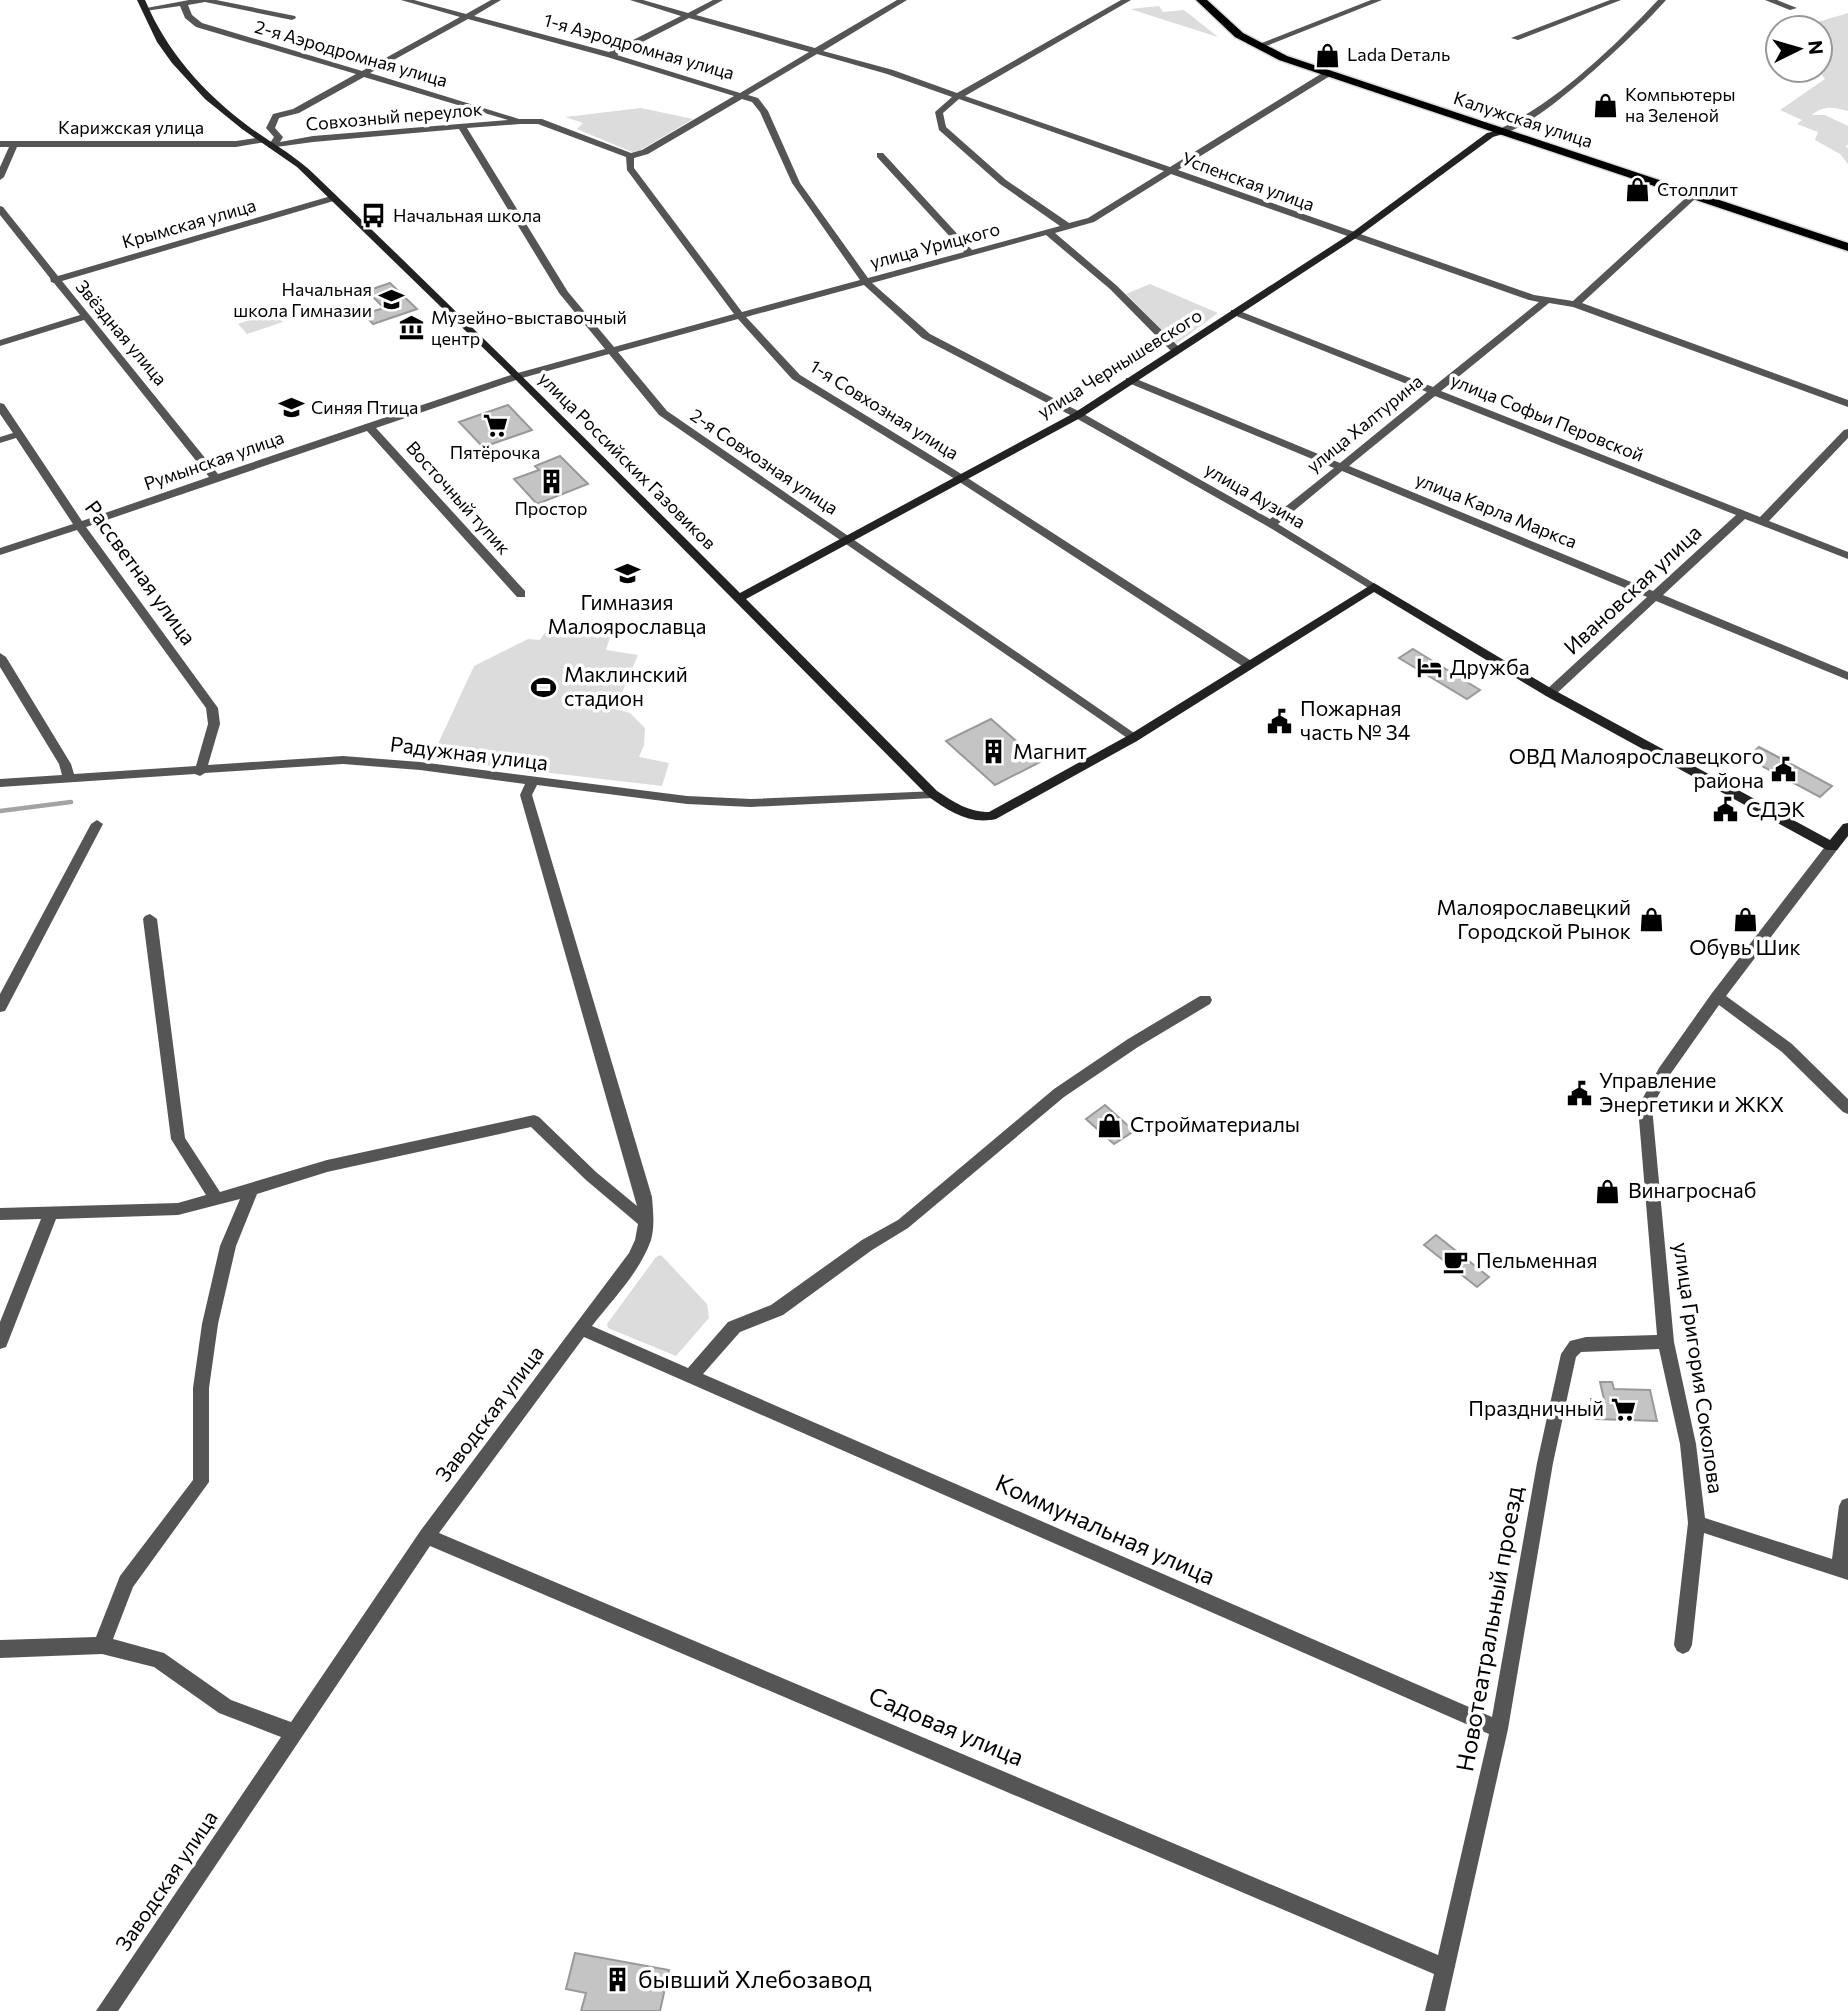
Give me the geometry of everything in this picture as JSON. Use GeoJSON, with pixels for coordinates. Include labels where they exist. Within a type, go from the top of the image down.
{"type":"FeatureCollection","features":[{"type":"Feature","properties":{"kind":"main road","name":"Калужская улица"},"geometry":{"type":"LineString","coordinates":[[1201,0],[1232,29],[1258,46],[1327,74],[1848,247]]}},
{"type":"Feature","properties":{"kind":"main road","name":"улица Российских Газовиков"},"geometry":{"type":"LineString","coordinates":[[143,5],[169,56],[187,76],[262,140],[300,165],[518,376],[933,794],[957,811],[980,817],[991,816],[1133,738]]}},
{"type":"Feature","properties":{"kind":"main road","name":"улица Чернышевского"},"geometry":{"type":"LineString","coordinates":[[738,599],[959,477],[1078,415],[1353,236],[1490,135],[1503,131]]}},
{"type":"Feature","properties":{"kind":"main road"},"geometry":{"type":"LineString","coordinates":[[1133,738],[1374,587]]}},
{"type":"Feature","properties":{"kind":"main road","name":"улица Аузина"},"geometry":{"type":"LineString","coordinates":[[1374,587],[1550,692],[1832,847]]}},
{"type":"Feature","properties":{"kind":"main road","name":"улица Григория Соколова"},"geometry":{"type":"LineString","coordinates":[[1832,847],[1848,827]]}},
{"type":"Feature","properties":{"kind":"street"},"geometry":{"type":"LineString","coordinates":[[143,5],[184,5],[205,0],[292,18]]}},
{"type":"Feature","properties":{"kind":"street","name":"1-я Аэродромная улица"},"geometry":{"type":"LineString","coordinates":[[405,0],[469,15],[742,94]]}},
{"type":"Feature","properties":{"kind":"street"},"geometry":{"type":"LineString","coordinates":[[272,146],[279,137],[270,128],[276,116],[296,111],[496,0]]}},
{"type":"Feature","properties":{"kind":"street","name":"Успенская улица"},"geometry":{"type":"LineString","coordinates":[[634,0],[814,50],[958,96],[1532,298],[1575,304],[1848,404]]}},
{"type":"Feature","properties":{"kind":"street"},"geometry":{"type":"LineString","coordinates":[[610,55],[719,0]]}},
{"type":"Feature","properties":{"kind":"street"},"geometry":{"type":"LineString","coordinates":[[520,121],[539,121],[630,156],[645,152],[814,50],[904,0]]}},
{"type":"Feature","properties":{"kind":"street"},"geometry":{"type":"LineString","coordinates":[[1068,227],[1003,182],[942,128],[939,112],[958,96],[1127,0]]}},
{"type":"Feature","properties":{"kind":"street"},"geometry":{"type":"LineString","coordinates":[[1258,46],[1378,0]]}},
{"type":"Feature","properties":{"kind":"street"},"geometry":{"type":"LineString","coordinates":[[1515,38],[1617,0]]}},
{"type":"Feature","properties":{"kind":"street"},"geometry":{"type":"LineString","coordinates":[[1644,0],[1660,2]]}},
{"type":"Feature","properties":{"kind":"street"},"geometry":{"type":"LineString","coordinates":[[1769,0],[1793,8]]}},
{"type":"Feature","properties":{"kind":"street"},"geometry":{"type":"LineString","coordinates":[[1503,131],[1524,122],[1629,34],[1660,2]]}},
{"type":"Feature","properties":{"kind":"street","name":"2-я Аэродромная улица"},"geometry":{"type":"LineString","coordinates":[[184,5],[188,16],[199,25],[520,121]]}},
{"type":"Feature","properties":{"kind":"street","name":"улица Урицкого"},"geometry":{"type":"LineString","coordinates":[[518,376],[1091,220],[1173,172],[1327,74]]}},
{"type":"Feature","properties":{"kind":"street","name":"улица Аузина"},"geometry":{"type":"LineString","coordinates":[[742,94],[755,100],[764,111],[796,183],[866,282],[926,337],[1078,415],[1271,524],[1374,587]]}},
{"type":"Feature","properties":{"kind":"street","name":"Совхозный переулок"},"geometry":{"type":"LineString","coordinates":[[272,146],[313,139],[520,121]]}},
{"type":"Feature","properties":{"kind":"street","name":"2-я Совхозная улица"},"geometry":{"type":"LineString","coordinates":[[463,128],[564,292],[663,413],[1133,738]]}},
{"type":"Feature","properties":{"kind":"street","name":"Карижская улица"},"geometry":{"type":"LineString","coordinates":[[0,145],[236,144],[262,140]]}},
{"type":"Feature","properties":{"kind":"street"},"geometry":{"type":"LineString","coordinates":[[0,177],[14,144]]}},
{"type":"Feature","properties":{"kind":"street"},"geometry":{"type":"LineString","coordinates":[[880,155],[969,252]]}},
{"type":"Feature","properties":{"kind":"street","name":"1-я Совхозная улица"},"geometry":{"type":"LineString","coordinates":[[630,156],[630,168],[741,317],[796,377],[959,477],[1249,665]]}},
{"type":"Feature","properties":{"kind":"street"},"geometry":{"type":"LineString","coordinates":[[1575,304],[1693,196]]}},
{"type":"Feature","properties":{"kind":"street","name":"Крымская улица"},"geometry":{"type":"LineString","coordinates":[[54,280],[334,198]]}},
{"type":"Feature","properties":{"kind":"street","name":"Звёздная улица"},"geometry":{"type":"LineString","coordinates":[[0,209],[54,280],[146,388],[216,479]]}},
{"type":"Feature","properties":{"kind":"street"},"geometry":{"type":"LineString","coordinates":[[1048,232],[1114,287],[1176,350]]}},
{"type":"Feature","properties":{"kind":"street","name":"улица Халтурина"},"geometry":{"type":"LineString","coordinates":[[1271,524],[1547,300]]}},
{"type":"Feature","properties":{"kind":"street","name":"улица Софьи Перовской"},"geometry":{"type":"LineString","coordinates":[[1234,312],[1848,556]]}},
{"type":"Feature","properties":{"kind":"street"},"geometry":{"type":"LineString","coordinates":[[0,343],[84,317]]}},
{"type":"Feature","properties":{"kind":"street","name":"Румынская улица"},"geometry":{"type":"LineString","coordinates":[[0,552],[518,376]]}},
{"type":"Feature","properties":{"kind":"street","name":"улица Карла Маркса"},"geometry":{"type":"LineString","coordinates":[[1130,380],[1848,676]]}},
{"type":"Feature","properties":{"kind":"street","name":"Рассветная улица"},"geometry":{"type":"LineString","coordinates":[[0,406],[79,525],[212,708],[214,724],[200,772]]}},
{"type":"Feature","properties":{"kind":"street","name":"Восточный тупик"},"geometry":{"type":"LineString","coordinates":[[369,427],[521,594]]}},
{"type":"Feature","properties":{"kind":"street"},"geometry":{"type":"LineString","coordinates":[[1761,523],[1848,432]]}},
{"type":"Feature","properties":{"kind":"street"},"geometry":{"type":"LineString","coordinates":[[0,440],[20,434]]}},
{"type":"Feature","properties":{"kind":"street","name":"Ивановская улица"},"geometry":{"type":"LineString","coordinates":[[1550,692],[1743,515]]}},
{"type":"Feature","properties":{"kind":"street"},"geometry":{"type":"LineString","coordinates":[[0,657],[65,764],[69,779]]}},
{"type":"Feature","properties":{"kind":"street","name":"Радужная улица"},"geometry":{"type":"LineString","coordinates":[[0,783],[343,761],[420,766],[687,800],[751,803],[933,794]]}},
{"type":"Feature","properties":{"kind":"street","name":"Заводская улица"},"geometry":{"type":"LineString","coordinates":[[106,2011],[428,1535],[634,1258],[643,1240],[646,1222],[644,1197],[526,795],[533,781]]}},
{"type":"Feature","properties":{"kind":"street"},"geometry":{"type":"LineString","coordinates":[[0,1007],[97,824]]}},
{"type":"Feature","properties":{"kind":"street","name":"улица Григория Соколова"},"geometry":{"type":"LineString","coordinates":[[1683,1646],[1696,1523],[1688,1444],[1667,1342],[1645,1107],[1664,1072],[1717,997],[1832,847]]}},
{"type":"Feature","properties":{"kind":"street"},"geometry":{"type":"LineString","coordinates":[[150,919],[178,1139],[217,1199]]}},
{"type":"Feature","properties":{"kind":"street"},"geometry":{"type":"LineString","coordinates":[[1717,997],[1787,1048],[1848,1108]]}},
{"type":"Feature","properties":{"kind":"street"},"geometry":{"type":"LineString","coordinates":[[692,1375],[734,1327],[777,1310],[903,1224],[1059,1093],[1133,1042],[1205,1000]]}},
{"type":"Feature","properties":{"kind":"street"},"geometry":{"type":"LineString","coordinates":[[0,1214],[178,1209],[327,1166],[534,1121],[591,1176],[646,1222]]}},
{"type":"Feature","properties":{"kind":"street"},"geometry":{"type":"LineString","coordinates":[[102,1644],[126,1582],[201,1482],[201,1388],[210,1324],[228,1246],[251,1190]]}},
{"type":"Feature","properties":{"kind":"street"},"geometry":{"type":"LineString","coordinates":[[0,1342],[51,1212]]}},
{"type":"Feature","properties":{"kind":"street","name":"Коммунальная улица"},"geometry":{"type":"LineString","coordinates":[[582,1329],[1499,1729]]}},
{"type":"Feature","properties":{"kind":"street","name":"Новотеатральный проезд"},"geometry":{"type":"LineString","coordinates":[[1435,2011],[1499,1729],[1545,1463],[1569,1354],[1576,1346],[1586,1344],[1667,1342]]}},
{"type":"Feature","properties":{"kind":"street"},"geometry":{"type":"LineString","coordinates":[[1696,1523],[1843,1570],[1848,1506]]}},
{"type":"Feature","properties":{"kind":"street","name":"Садовая улица"},"geometry":{"type":"LineString","coordinates":[[428,1535],[1444,1968]]}},
{"type":"Feature","properties":{"kind":"street"},"geometry":{"type":"LineString","coordinates":[[0,1649],[102,1644],[158,1659],[225,1707],[293,1732]]}},
{"type":"Feature","properties":{"kind":"shaded area"},"geometry":{"type":"Polygon","coordinates":[[[1159,6],[1163,12],[1184,10],[1218,37],[1130,9],[1159,6]]]}},
{"type":"Feature","properties":{"kind":"shaded area"},"geometry":{"type":"Polygon","coordinates":[[[1848,13],[1848,111],[1829,108],[1812,115],[1825,115],[1848,126],[1848,145],[1845,146],[1848,148],[1848,164],[1840,154],[1815,140],[1818,132],[1797,124],[1802,120],[1780,110],[1818,84],[1834,84],[1834,17],[1848,13]]]}},
{"type":"Feature","properties":{"kind":"shaded area"},"geometry":{"type":"Polygon","coordinates":[[[641,108],[693,119],[639,151],[632,152],[577,129],[583,123],[565,117],[641,108]]]}},
{"type":"Feature","properties":{"kind":"shaded area"},"geometry":{"type":"Polygon","coordinates":[[[1150,284],[1218,313],[1176,344],[1126,294],[1150,284]]]}},
{"type":"Feature","properties":{"kind":"shaded area"},"geometry":{"type":"Polygon","coordinates":[[[273,312],[283,322],[247,334],[238,324],[273,312]]]}},
{"type":"Feature","properties":{"kind":"shaded area","name":"Маклинский стадион"},"geometry":{"type":"Polygon","coordinates":[[[546,631],[610,637],[606,650],[638,655],[615,709],[630,713],[645,728],[644,745],[639,757],[669,763],[662,786],[431,759],[474,666],[528,639],[540,640],[546,631]]]}},
{"type":"Feature","properties":{"kind":"shaded area"},"geometry":{"type":"Polygon","coordinates":[[[661,1255],[707,1304],[709,1318],[676,1356],[608,1328],[607,1324],[656,1257],[661,1255]]]}},
{"type":"Feature","properties":{"kind":"building","name":"Начальная школа Гимназии"},"geometry":{"type":"Polygon","coordinates":[[[390,283],[417,309],[373,324],[364,314],[384,308],[367,291],[390,283]]]}},
{"type":"Feature","properties":{"kind":"building","name":"Пятёрочка"},"geometry":{"type":"Polygon","coordinates":[[[508,405],[532,430],[483,447],[459,422],[508,405]]]}},
{"type":"Feature","properties":{"kind":"building","name":"Простор"},"geometry":{"type":"Polygon","coordinates":[[[560,456],[588,484],[537,504],[514,479],[539,470],[535,466],[560,456]]]}},
{"type":"Feature","properties":{"kind":"building","name":"Дружба"},"geometry":{"type":"Polygon","coordinates":[[[1413,649],[1480,690],[1467,699],[1399,658],[1413,649]]]}},
{"type":"Feature","properties":{"kind":"building","name":"Магнит"},"geometry":{"type":"Polygon","coordinates":[[[991,719],[1040,762],[995,785],[946,741],[991,719]]]}},
{"type":"Feature","properties":{"kind":"building","name":"ОВД Малоярославецкого района"},"geometry":{"type":"Polygon","coordinates":[[[1759,747],[1832,786],[1820,797],[1747,758],[1759,747]]]}},
{"type":"Feature","properties":{"kind":"building","name":"Стройматериалы"},"geometry":{"type":"Polygon","coordinates":[[[1105,1105],[1134,1131],[1114,1144],[1086,1119],[1105,1105]]]}},
{"type":"Feature","properties":{"kind":"building","name":"Пельменная"},"geometry":{"type":"Polygon","coordinates":[[[1436,1235],[1489,1277],[1477,1287],[1424,1245],[1436,1235]]]}},
{"type":"Feature","properties":{"kind":"building","name":"Праздничный"},"geometry":{"type":"Polygon","coordinates":[[[1600,1382],[1612,1382],[1614,1389],[1650,1390],[1657,1421],[1595,1419],[1591,1399],[1604,1399],[1600,1382]]]}},
{"type":"Feature","properties":{"kind":"building","name":"бывший Хлебозавод"},"geometry":{"type":"Polygon","coordinates":[[[575,1953],[669,1970],[660,2011],[581,2011],[586,1993],[566,1989],[575,1953]]]}},
{"type":"Feature","properties":{"kind":"waterway"},"geometry":{"type":"LineString","coordinates":[[0,811],[71,802]]}},
{"type":"Feature","properties":{"kind":"place","name":"Lada Dеталь"},"geometry":{"type":"Point","coordinates":[1327,55]}},
{"type":"Feature","properties":{"kind":"place","name":"Компьютеры на Зеленой"},"geometry":{"type":"Point","coordinates":[1605,105]}},
{"type":"Feature","properties":{"kind":"place","name":"Столплит"},"geometry":{"type":"Point","coordinates":[1637,190]}},
{"type":"Feature","properties":{"kind":"place","name":"Начальная школа"},"geometry":{"type":"Point","coordinates":[373,216]}},
{"type":"Feature","properties":{"kind":"place","name":"Начальная школа Гимназии"},"geometry":{"type":"Point","coordinates":[392,300]}},
{"type":"Feature","properties":{"kind":"place","name":"Музейно-выставочный центр"},"geometry":{"type":"Point","coordinates":[411,328]}},
{"type":"Feature","properties":{"kind":"place","name":"Синяя Птица"},"geometry":{"type":"Point","coordinates":[291,408]}},
{"type":"Feature","properties":{"kind":"place","name":"Пятёрочка"},"geometry":{"type":"Point","coordinates":[495,426]}},
{"type":"Feature","properties":{"kind":"place","name":"Простор"},"geometry":{"type":"Point","coordinates":[551,482]}},
{"type":"Feature","properties":{"kind":"place","name":"Гимназия Малоярославца"},"geometry":{"type":"Point","coordinates":[627,574]}},
{"type":"Feature","properties":{"kind":"place","name":"Дружба"},"geometry":{"type":"Point","coordinates":[1430,668]}},
{"type":"Feature","properties":{"kind":"place","name":"Маклинский стадион"},"geometry":{"type":"Point","coordinates":[544,687]}},
{"type":"Feature","properties":{"kind":"place","name":"Пожарная часть № 34"},"geometry":{"type":"Point","coordinates":[1280,721]}},
{"type":"Feature","properties":{"kind":"place","name":"Магнит"},"geometry":{"type":"Point","coordinates":[993,752]}},
{"type":"Feature","properties":{"kind":"place","name":"ОВД Малоярославецкого района"},"geometry":{"type":"Point","coordinates":[1784,769]}},
{"type":"Feature","properties":{"kind":"place","name":"СДЭК"},"geometry":{"type":"Point","coordinates":[1726,810]}},
{"type":"Feature","properties":{"kind":"place","name":"Обувь Шик"},"geometry":{"type":"Point","coordinates":[1745,919]}},
{"type":"Feature","properties":{"kind":"place","name":"Малоярославецкий Городской Рынок"},"geometry":{"type":"Point","coordinates":[1651,920]}},
{"type":"Feature","properties":{"kind":"place","name":"Управление Энергетики и ЖКХ"},"geometry":{"type":"Point","coordinates":[1579,1093]}},
{"type":"Feature","properties":{"kind":"place","name":"Стройматериалы"},"geometry":{"type":"Point","coordinates":[1110,1125]}},
{"type":"Feature","properties":{"kind":"place","name":"Винагроснаб"},"geometry":{"type":"Point","coordinates":[1608,1191]}},
{"type":"Feature","properties":{"kind":"place","name":"Пельменная"},"geometry":{"type":"Point","coordinates":[1456,1261]}},
{"type":"Feature","properties":{"kind":"place","name":"Праздничный"},"geometry":{"type":"Point","coordinates":[1624,1409]}},
{"type":"Feature","properties":{"kind":"place","name":"бывший Хлебозавод"},"geometry":{"type":"Point","coordinates":[618,1980]}}]}
